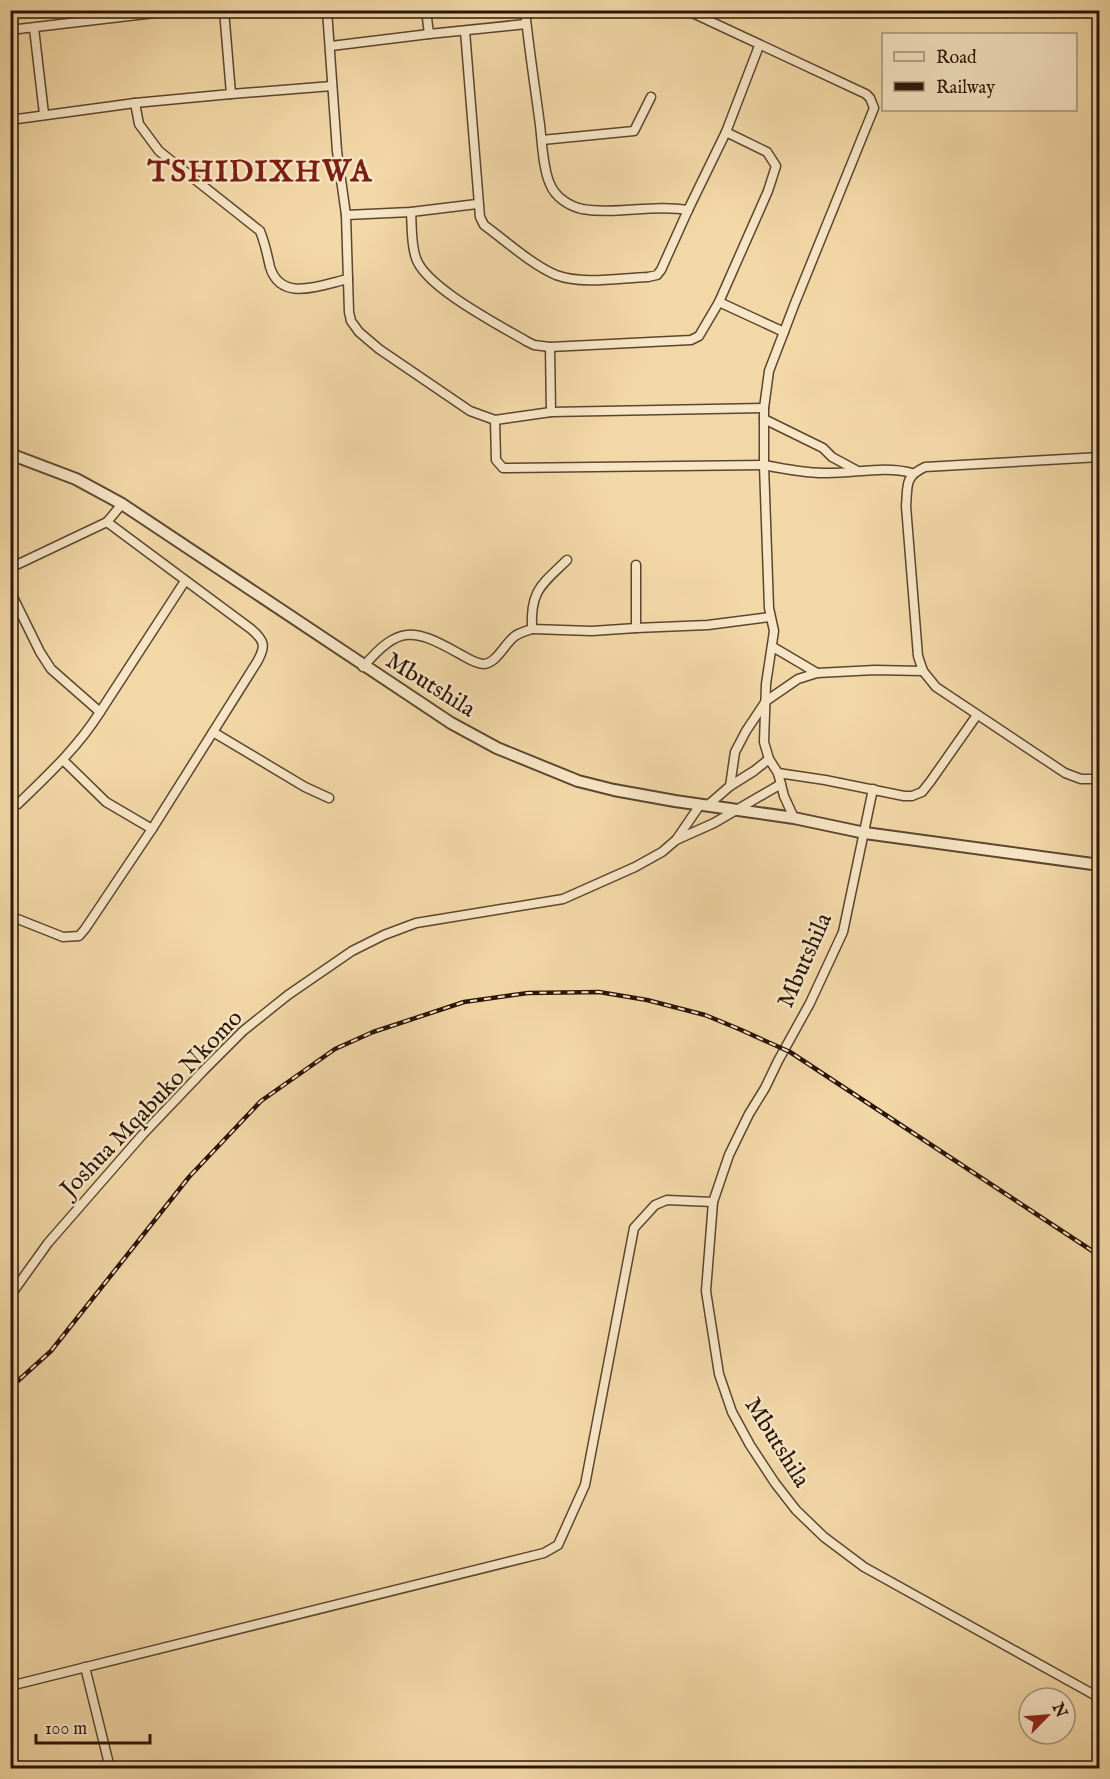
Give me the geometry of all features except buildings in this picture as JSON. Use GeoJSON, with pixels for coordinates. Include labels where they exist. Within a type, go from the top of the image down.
{"type":"FeatureCollection","features":[{"type":"Feature","properties":{"kind":"street"},"geometry":{"type":"LineString","coordinates":[[10,30],[180,10]]}},
{"type":"Feature","properties":{"kind":"street"},"geometry":{"type":"LineString","coordinates":[[224,10],[231,94]]}},
{"type":"Feature","properties":{"kind":"street"},"geometry":{"type":"LineString","coordinates":[[327,10],[337,151],[346,215],[351,321],[359,332],[395,360],[470,411],[495,420],[551,412],[764,408]]}},
{"type":"Feature","properties":{"kind":"street"},"geometry":{"type":"LineString","coordinates":[[426,10],[429,34]]}},
{"type":"Feature","properties":{"kind":"street"},"geometry":{"type":"LineString","coordinates":[[525,10],[549,183],[558,195],[572,206],[581,209],[652,207],[688,210]]}},
{"type":"Feature","properties":{"kind":"street"},"geometry":{"type":"LineString","coordinates":[[686,10],[866,94],[874,108],[769,371],[764,408],[770,617],[774,631],[766,684],[764,742],[769,759],[778,772],[794,818]]}},
{"type":"Feature","properties":{"kind":"street"},"geometry":{"type":"LineString","coordinates":[[331,46],[526,24]]}},
{"type":"Feature","properties":{"kind":"street"},"geometry":{"type":"LineString","coordinates":[[34,28],[44,114]]}},
{"type":"Feature","properties":{"kind":"street"},"geometry":{"type":"LineString","coordinates":[[465,31],[477,204],[480,217],[484,225],[544,269],[558,276],[581,279],[657,275],[664,265],[726,132],[759,46]]}},
{"type":"Feature","properties":{"kind":"street"},"geometry":{"type":"LineString","coordinates":[[10,120],[135,102],[332,86]]}},
{"type":"Feature","properties":{"kind":"street"},"geometry":{"type":"LineString","coordinates":[[542,140],[634,131],[651,97]]}},
{"type":"Feature","properties":{"kind":"street"},"geometry":{"type":"LineString","coordinates":[[135,102],[139,124],[159,151],[260,231],[278,283],[289,289],[298,289],[348,279]]}},
{"type":"Feature","properties":{"kind":"street"},"geometry":{"type":"LineString","coordinates":[[411,212],[416,258],[423,273],[438,287],[526,342],[550,347],[691,340],[699,336],[719,302],[768,191],[776,166],[767,152],[726,132]]}},
{"type":"Feature","properties":{"kind":"street"},"geometry":{"type":"LineString","coordinates":[[346,215],[411,212],[477,204]]}},
{"type":"Feature","properties":{"kind":"street"},"geometry":{"type":"LineString","coordinates":[[719,302],[784,332]]}},
{"type":"Feature","properties":{"kind":"street"},"geometry":{"type":"LineString","coordinates":[[550,347],[551,412]]}},
{"type":"Feature","properties":{"kind":"street"},"geometry":{"type":"LineString","coordinates":[[764,419],[824,448],[832,457],[856,470]]}},
{"type":"Feature","properties":{"kind":"street"},"geometry":{"type":"LineString","coordinates":[[495,420],[495,460],[503,468],[764,465],[800,472],[901,470],[912,473]]}},
{"type":"Feature","properties":{"kind":"street","name":"Mbutshila"},"geometry":{"type":"LineString","coordinates":[[10,454],[76,478],[122,504],[363,667],[451,723],[516,756],[578,781],[614,790],[794,818],[865,833],[843,932],[810,1003],[729,1155],[713,1202],[706,1291],[719,1374],[732,1412],[750,1445],[796,1510],[824,1537],[864,1568],[1100,1698]]}},
{"type":"Feature","properties":{"kind":"street"},"geometry":{"type":"LineString","coordinates":[[1100,457],[925,467],[912,473],[907,482],[906,506],[918,656],[923,671],[936,687],[1065,773],[1082,779],[1100,779]]}},
{"type":"Feature","properties":{"kind":"street"},"geometry":{"type":"LineString","coordinates":[[10,568],[107,522],[122,504]]}},
{"type":"Feature","properties":{"kind":"street"},"geometry":{"type":"LineString","coordinates":[[10,916],[63,937],[79,936],[91,923],[152,830],[257,662],[264,647],[256,633],[185,581],[144,547],[107,522]]}},
{"type":"Feature","properties":{"kind":"street"},"geometry":{"type":"LineString","coordinates":[[531,629],[531,610],[536,592],[567,560]]}},
{"type":"Feature","properties":{"kind":"street"},"geometry":{"type":"LineString","coordinates":[[636,564],[636,628]]}},
{"type":"Feature","properties":{"kind":"street"},"geometry":{"type":"LineString","coordinates":[[10,807],[18,804],[64,761],[88,730],[185,581]]}},
{"type":"Feature","properties":{"kind":"street"},"geometry":{"type":"LineString","coordinates":[[10,591],[39,652],[51,669],[100,712]]}},
{"type":"Feature","properties":{"kind":"street"},"geometry":{"type":"LineString","coordinates":[[363,667],[382,647],[400,635],[412,633],[440,644],[469,660],[486,664],[514,637],[531,629],[592,632],[708,625],[770,617]]}},
{"type":"Feature","properties":{"kind":"street"},"geometry":{"type":"LineString","coordinates":[[773,647],[817,673]]}},
{"type":"Feature","properties":{"kind":"street"},"geometry":{"type":"LineString","coordinates":[[730,786],[735,752],[746,731],[766,700],[798,680],[817,673],[875,670],[923,671]]}},
{"type":"Feature","properties":{"kind":"street"},"geometry":{"type":"LineString","coordinates":[[778,772],[912,796],[922,792],[976,715]]}},
{"type":"Feature","properties":{"kind":"street"},"geometry":{"type":"LineString","coordinates":[[213,732],[305,788],[329,798]]}},
{"type":"Feature","properties":{"kind":"street"},"geometry":{"type":"LineString","coordinates":[[676,840],[703,805],[769,759]]}},
{"type":"Feature","properties":{"kind":"street"},"geometry":{"type":"LineString","coordinates":[[64,761],[106,802],[152,830]]}},
{"type":"Feature","properties":{"kind":"street"},"geometry":{"type":"LineString","coordinates":[[676,840],[694,834],[781,784]]}},
{"type":"Feature","properties":{"kind":"street"},"geometry":{"type":"LineString","coordinates":[[873,789],[865,833],[1100,865]]}},
{"type":"Feature","properties":{"kind":"street","name":"Joshua Mqabuko Nkomo"},"geometry":{"type":"LineString","coordinates":[[10,1296],[55,1235],[143,1134],[205,1069],[243,1031],[288,995],[352,951],[384,935],[416,923],[563,899],[635,867],[662,852],[676,840]]}},
{"type":"Feature","properties":{"kind":"street"},"geometry":{"type":"LineString","coordinates":[[10,1686],[544,1553],[558,1545],[585,1485],[634,1228],[655,1205],[667,1200],[713,1202]]}},
{"type":"Feature","properties":{"kind":"street"},"geometry":{"type":"LineString","coordinates":[[85,1667],[110,1768]]}},
{"type":"Feature","properties":{"kind":"railway"},"geometry":{"type":"LineString","coordinates":[[10,1388],[51,1351],[189,1177],[261,1101],[335,1049],[373,1032],[464,1002],[528,993],[599,992],[647,1000],[705,1015],[790,1052],[1100,1256]]}},
{"type":"Feature","properties":{"kind":"district","name":"TSHIDIXHWA"},"geometry":{"type":"Point","coordinates":[260,171]}}]}
